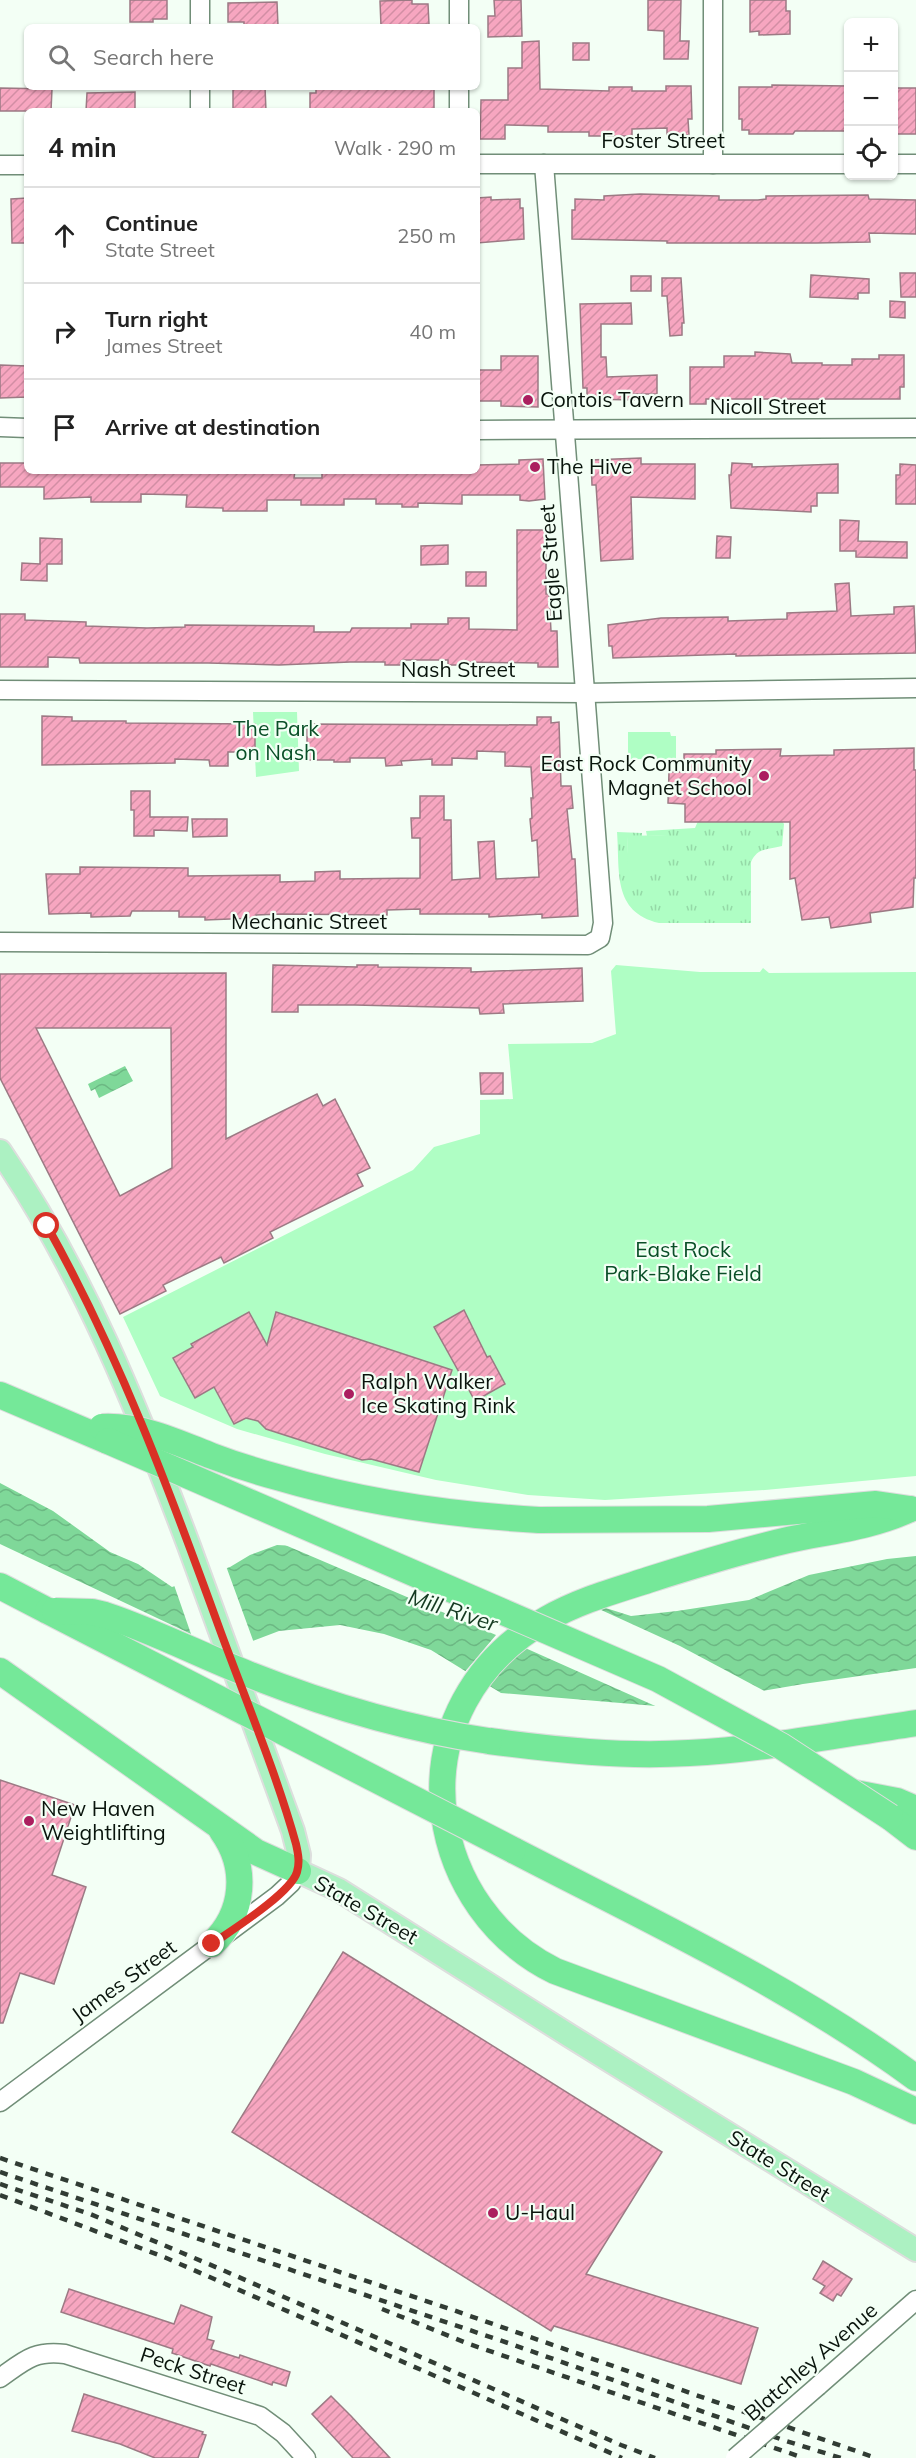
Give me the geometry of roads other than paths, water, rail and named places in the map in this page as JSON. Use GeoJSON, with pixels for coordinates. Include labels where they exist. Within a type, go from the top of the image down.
{"type":"FeatureCollection","features":[{"type":"Feature","properties":{"kind":"highway"},"geometry":{"type":"LineString","coordinates":[[0,1395],[97,1432],[626,1664],[742,1723],[855,1793],[901,1809],[916,1837]]}},
{"type":"Feature","properties":{"kind":"highway"},"geometry":{"type":"LineString","coordinates":[[97,1432],[122,1426],[143,1430],[251,1470],[339,1493],[455,1513],[539,1520],[708,1519],[876,1504],[913,1508]]}},
{"type":"Feature","properties":{"kind":"highway"},"geometry":{"type":"LineString","coordinates":[[913,1508],[879,1522],[735,1553],[624,1588],[567,1609],[530,1629],[492,1662],[466,1697],[452,1727],[444,1756],[442,1790],[445,1824],[454,1857],[467,1887],[486,1915],[511,1943],[531,1958],[555,1971],[845,2078],[916,2111]]}},
{"type":"Feature","properties":{"kind":"highway"},"geometry":{"type":"LineString","coordinates":[[0,1586],[513,1850],[806,2004],[851,2032],[916,2078]]}},
{"type":"Feature","properties":{"kind":"highway"},"geometry":{"type":"LineString","coordinates":[[48,1611],[74,1611],[105,1615],[249,1674],[349,1711],[407,1726],[489,1741],[597,1753],[680,1754],[757,1748],[916,1723]]}},
{"type":"Feature","properties":{"kind":"highway"},"geometry":{"type":"LineString","coordinates":[[0,1671],[255,1852],[298,1871]]}},
{"type":"Feature","properties":{"kind":"highway"},"geometry":{"type":"LineString","coordinates":[[211,1820],[223,1833],[232,1848],[238,1863],[240,1880],[238,1900],[232,1917],[225,1931],[212,1944]]}},
{"type":"Feature","properties":{"kind":"main road","name":"State Street"},"geometry":{"type":"LineString","coordinates":[[0,1151],[51,1233],[92,1312],[150,1445],[293,1831],[299,1855],[298,1871],[339,1890],[916,2250]]}},
{"type":"Feature","properties":{"kind":"street"},"geometry":{"type":"LineString","coordinates":[[200,0],[200,24]]}},
{"type":"Feature","properties":{"kind":"street"},"geometry":{"type":"LineString","coordinates":[[459,0],[459,24]]}},
{"type":"Feature","properties":{"kind":"street"},"geometry":{"type":"LineString","coordinates":[[713,0],[713,164]]}},
{"type":"Feature","properties":{"kind":"street"},"geometry":{"type":"LineString","coordinates":[[200,90],[200,108]]}},
{"type":"Feature","properties":{"kind":"street"},"geometry":{"type":"LineString","coordinates":[[459,90],[459,108]]}},
{"type":"Feature","properties":{"kind":"street","name":"Foster Street"},"geometry":{"type":"LineString","coordinates":[[480,164],[844,164]]}},
{"type":"Feature","properties":{"kind":"street","name":"Eagle Street"},"geometry":{"type":"LineString","coordinates":[[544,164],[603,923]]}},
{"type":"Feature","properties":{"kind":"street"},"geometry":{"type":"LineString","coordinates":[[898,164],[916,164]]}},
{"type":"Feature","properties":{"kind":"street"},"geometry":{"type":"LineString","coordinates":[[0,165],[24,165]]}},
{"type":"Feature","properties":{"kind":"street"},"geometry":{"type":"LineString","coordinates":[[0,428],[24,428]]}},
{"type":"Feature","properties":{"kind":"street","name":"Nicoll Street"},"geometry":{"type":"LineString","coordinates":[[480,430],[916,429]]}},
{"type":"Feature","properties":{"kind":"street","name":"Nash Street"},"geometry":{"type":"LineString","coordinates":[[0,690],[584,693],[916,688]]}},
{"type":"Feature","properties":{"kind":"street","name":"Mechanic Street"},"geometry":{"type":"LineString","coordinates":[[0,942],[588,945],[600,938],[603,923]]}},
{"type":"Feature","properties":{"kind":"street","name":"James Street"},"geometry":{"type":"LineString","coordinates":[[0,2102],[278,1896],[291,1883],[298,1871]]}},
{"type":"Feature","properties":{"kind":"street","name":"Blatchley Avenue"},"geometry":{"type":"LineString","coordinates":[[735,2458],[916,2300]]}},
{"type":"Feature","properties":{"kind":"street","name":"Peck Street"},"geometry":{"type":"LineString","coordinates":[[0,2378],[28,2358],[40,2353],[65,2354],[260,2416],[283,2433],[306,2458]]}},
{"type":"Feature","properties":{"kind":"water"},"geometry":{"type":"Polygon","coordinates":[[[125,1066],[133,1081],[99,1098],[95,1089],[91,1091],[88,1084],[125,1066]]]}},
{"type":"Feature","properties":{"kind":"water","name":"Mill River"},"geometry":{"type":"Polygon","coordinates":[[[0,1483],[53,1511],[110,1552],[138,1564],[172,1587],[230,1567],[250,1555],[277,1545],[316,1547],[517,1580],[631,1616],[749,1600],[809,1575],[887,1559],[916,1556],[916,1668],[668,1707],[501,1693],[431,1650],[384,1634],[340,1625],[279,1631],[199,1661],[0,1613],[0,1483]]]}},
{"type":"Feature","properties":{"kind":"railway"},"geometry":{"type":"LineString","coordinates":[[0,2158],[453,2310],[876,2458]]}},
{"type":"Feature","properties":{"kind":"railway"},"geometry":{"type":"LineString","coordinates":[[0,2172],[841,2458]]}},
{"type":"Feature","properties":{"kind":"railway"},"geometry":{"type":"LineString","coordinates":[[0,2184],[90,2214],[655,2458]]}},
{"type":"Feature","properties":{"kind":"railway"},"geometry":{"type":"LineString","coordinates":[[0,2195],[164,2257],[622,2458]]}},
{"type":"Feature","properties":{"kind":"railway"},"geometry":{"type":"LineString","coordinates":[[382,2309],[469,2344],[804,2458]]}},
{"type":"Feature","properties":{"kind":"place","name":"Contois Tavern"},"geometry":{"type":"Point","coordinates":[528,400]}},
{"type":"Feature","properties":{"kind":"place","name":"The Hive"},"geometry":{"type":"Point","coordinates":[535,467]}},
{"type":"Feature","properties":{"kind":"place","name":"East Rock Community Magnet School"},"geometry":{"type":"Point","coordinates":[764,776]}},
{"type":"Feature","properties":{"kind":"place","name":"Ralph Walker Ice Skating Rink"},"geometry":{"type":"Point","coordinates":[349,1394]}},
{"type":"Feature","properties":{"kind":"place","name":"New Haven Weightlifting"},"geometry":{"type":"Point","coordinates":[29,1821]}},
{"type":"Feature","properties":{"kind":"place","name":"U-Haul"},"geometry":{"type":"Point","coordinates":[493,2213]}},
{"type":"Feature","properties":{"kind":"park label","name":"The Park on Nash"},"geometry":{"type":"Point","coordinates":[276,741]}},
{"type":"Feature","properties":{"kind":"park label","name":"East Rock Park-Blake Field"},"geometry":{"type":"Point","coordinates":[683,1262]}}]}
